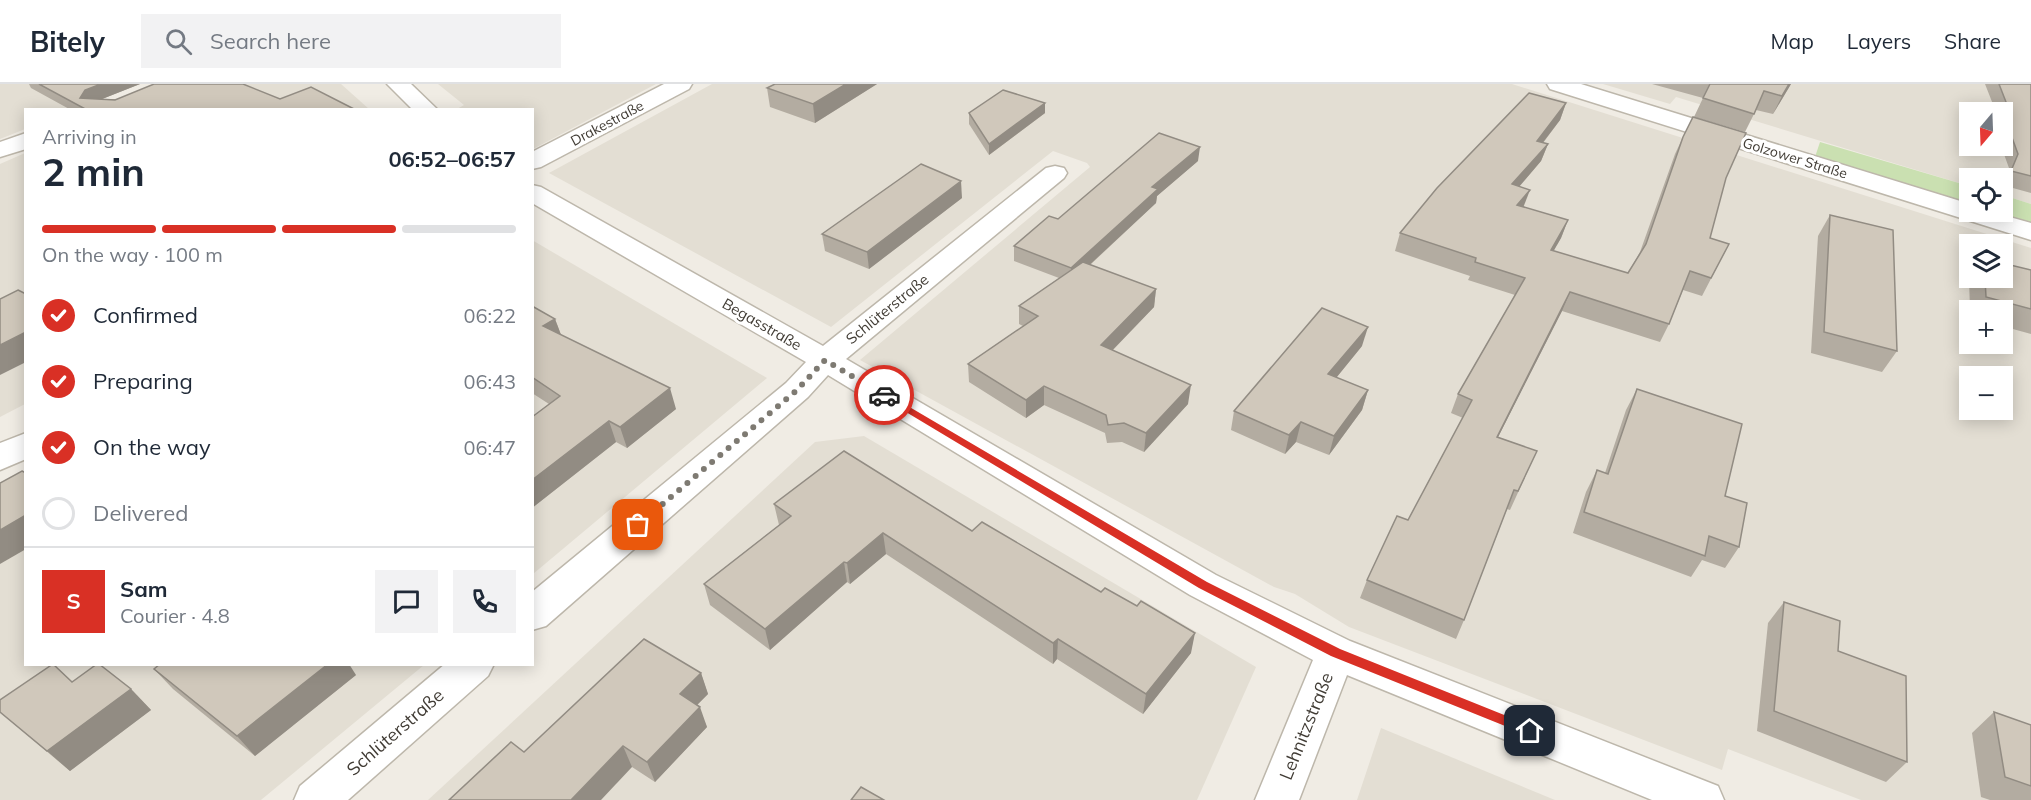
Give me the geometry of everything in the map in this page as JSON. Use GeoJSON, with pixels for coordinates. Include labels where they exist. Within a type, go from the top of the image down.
{"type":"FeatureCollection","features":[{"type":"Feature","properties":{"kind":"street"},"geometry":{"type":"LineString","coordinates":[[398,84],[425,108]]}},
{"type":"Feature","properties":{"kind":"street","name":"Drakestraße"},"geometry":{"type":"LineString","coordinates":[[534,161],[681,84]]}},
{"type":"Feature","properties":{"kind":"street","name":"Golzower Straße"},"geometry":{"type":"LineString","coordinates":[[1558,84],[2031,232]]}},
{"type":"Feature","properties":{"kind":"street"},"geometry":{"type":"LineString","coordinates":[[0,150],[24,141]]}},
{"type":"Feature","properties":{"kind":"street","name":"Schlüterstraße"},"geometry":{"type":"LineString","coordinates":[[534,613],[797,390],[825,360],[1055,173]]}},
{"type":"Feature","properties":{"kind":"street","name":"Begasstraße"},"geometry":{"type":"LineString","coordinates":[[534,193],[825,360],[1203,585],[1336,653],[1702,800]]}},
{"type":"Feature","properties":{"kind":"street"},"geometry":{"type":"LineString","coordinates":[[0,458],[24,445]]}},
{"type":"Feature","properties":{"kind":"street","name":"Lehnitzstraße"},"geometry":{"type":"LineString","coordinates":[[1277,800],[1336,653]]}},
{"type":"Feature","properties":{"kind":"street","name":"Schlüterstraße"},"geometry":{"type":"LineString","coordinates":[[316,800],[472,666]]}},
{"type":"Feature","properties":{"kind":"shaded area"},"geometry":{"type":"Polygon","coordinates":[[[0,84],[140,84],[78,108],[24,108],[24,129],[0,139],[0,84]]]}},
{"type":"Feature","properties":{"kind":"shaded area"},"geometry":{"type":"Polygon","coordinates":[[[198,84],[341,84],[368,108],[139,108],[198,84]]]}},
{"type":"Feature","properties":{"kind":"shaded area"},"geometry":{"type":"Polygon","coordinates":[[[438,84],[656,84],[534,148],[534,108],[459,108],[464,105],[438,84]]]}},
{"type":"Feature","properties":{"kind":"shaded area"},"geometry":{"type":"Polygon","coordinates":[[[712,84],[1512,84],[1987,234],[1959,234],[1959,288],[2013,288],[2013,242],[2031,248],[2031,800],[1861,800],[1728,749],[1722,770],[1349,627],[1295,594],[1274,587],[860,360],[1090,167],[1087,163],[1053,151],[831,327],[549,173],[712,84]]]}},
{"type":"Feature","properties":{"kind":"shaded area"},"geometry":{"type":"Polygon","coordinates":[[[1603,84],[2031,84],[2031,204],[2013,198],[2013,168],[1959,168],[1959,183],[1676,97],[1670,104],[1603,84]]]}},
{"type":"Feature","properties":{"kind":"shaded area"},"geometry":{"type":"Polygon","coordinates":[[[24,153],[24,405],[0,417],[0,164],[24,153]]]}},
{"type":"Feature","properties":{"kind":"shaded area"},"geometry":{"type":"Polygon","coordinates":[[[534,241],[767,378],[534,573],[534,241]]]}},
{"type":"Feature","properties":{"kind":"shaded area"},"geometry":{"type":"Polygon","coordinates":[[[864,436],[1256,667],[1197,800],[428,800],[815,442],[864,436]]]}},
{"type":"Feature","properties":{"kind":"shaded area"},"geometry":{"type":"Polygon","coordinates":[[[24,475],[24,666],[423,666],[261,800],[0,800],[0,488],[24,475]]]}},
{"type":"Feature","properties":{"kind":"shaded area"},"geometry":{"type":"Polygon","coordinates":[[[1381,728],[1555,800],[1357,800],[1381,728]]]}},
{"type":"Feature","properties":{"kind":"green space"},"geometry":{"type":"Polygon","coordinates":[[[1820,142],[1959,183],[1959,201],[1815,157],[1820,142]]]}},
{"type":"Feature","properties":{"kind":"green space"},"geometry":{"type":"Polygon","coordinates":[[[2013,198],[2031,204],[2031,223],[2013,218],[2013,198]]]}},
{"type":"Feature","properties":{"kind":"building"},"geometry":{"type":"Polygon","coordinates":[[[39,84],[101,84],[85,90],[80,98],[115,100],[154,84],[243,84],[280,99],[311,87],[352,108],[83,108],[39,84]]]}},
{"type":"Feature","properties":{"kind":"building"},"geometry":{"type":"Polygon","coordinates":[[[775,84],[846,84],[813,104],[767,88],[775,84]]]}},
{"type":"Feature","properties":{"kind":"building"},"geometry":{"type":"Polygon","coordinates":[[[1710,84],[1789,84],[1782,96],[1764,91],[1754,114],[1703,98],[1710,84]]]}},
{"type":"Feature","properties":{"kind":"building"},"geometry":{"type":"Polygon","coordinates":[[[1999,84],[2031,84],[2031,176],[2013,172],[2018,154],[2013,140],[2013,102],[2006,102],[1999,84]]]}},
{"type":"Feature","properties":{"kind":"building"},"geometry":{"type":"Polygon","coordinates":[[[1003,90],[1045,103],[989,144],[969,113],[1003,90]]]}},
{"type":"Feature","properties":{"kind":"building"},"geometry":{"type":"Polygon","coordinates":[[[1529,93],[1566,103],[1537,141],[1548,144],[1512,184],[1530,190],[1517,205],[1568,220],[1551,250],[1628,273],[1646,244],[1683,137],[1693,117],[1746,133],[1726,178],[1710,238],[1729,244],[1711,278],[1690,271],[1669,324],[1570,292],[1497,437],[1537,451],[1518,491],[1514,490],[1464,620],[1367,580],[1397,516],[1408,520],[1472,400],[1458,394],[1525,278],[1475,262],[1476,258],[1400,233],[1437,188],[1529,93]]]}},
{"type":"Feature","properties":{"kind":"building"},"geometry":{"type":"Polygon","coordinates":[[[1159,133],[1200,147],[1152,187],[1158,189],[1071,268],[1014,246],[1049,216],[1058,219],[1159,133]]]}},
{"type":"Feature","properties":{"kind":"building"},"geometry":{"type":"Polygon","coordinates":[[[921,164],[961,181],[867,252],[822,234],[921,164]]]}},
{"type":"Feature","properties":{"kind":"building"},"geometry":{"type":"Polygon","coordinates":[[[1830,215],[1893,230],[1897,351],[1824,332],[1830,215]]]}},
{"type":"Feature","properties":{"kind":"building"},"geometry":{"type":"Polygon","coordinates":[[[1083,262],[1156,289],[1101,345],[1191,385],[1146,433],[1124,423],[1108,425],[1106,415],[1044,386],[1026,400],[968,364],[1038,316],[1019,306],[1083,262]]]}},
{"type":"Feature","properties":{"kind":"building"},"geometry":{"type":"Polygon","coordinates":[[[2013,266],[2031,270],[2031,309],[2013,304],[2013,300],[1986,297],[1986,288],[2013,288],[2013,266]]]}},
{"type":"Feature","properties":{"kind":"building"},"geometry":{"type":"Polygon","coordinates":[[[18,290],[24,293],[24,333],[0,345],[0,299],[18,290]]]}},
{"type":"Feature","properties":{"kind":"building"},"geometry":{"type":"Polygon","coordinates":[[[534,307],[555,319],[543,326],[670,388],[620,427],[609,421],[534,478],[534,416],[560,396],[534,378],[534,307]]]}},
{"type":"Feature","properties":{"kind":"building"},"geometry":{"type":"Polygon","coordinates":[[[1322,308],[1368,327],[1328,374],[1368,390],[1334,436],[1301,422],[1289,435],[1234,411],[1322,308]]]}},
{"type":"Feature","properties":{"kind":"building"},"geometry":{"type":"Polygon","coordinates":[[[1637,389],[1742,424],[1725,496],[1747,503],[1739,547],[1709,536],[1705,556],[1584,512],[1597,470],[1608,474],[1637,389]]]}},
{"type":"Feature","properties":{"kind":"building"},"geometry":{"type":"Polygon","coordinates":[[[844,451],[972,531],[982,522],[1101,592],[1105,588],[1137,606],[1141,601],[1195,633],[1146,694],[1058,639],[1053,643],[883,533],[847,563],[844,562],[765,629],[704,584],[791,516],[774,504],[844,451]]]}},
{"type":"Feature","properties":{"kind":"building"},"geometry":{"type":"Polygon","coordinates":[[[24,472],[24,516],[0,530],[0,483],[24,472]]]}},
{"type":"Feature","properties":{"kind":"building"},"geometry":{"type":"Polygon","coordinates":[[[1784,602],[1840,621],[1838,651],[1906,676],[1907,762],[1774,711],[1784,602]]]}},
{"type":"Feature","properties":{"kind":"building"},"geometry":{"type":"Polygon","coordinates":[[[644,639],[701,673],[680,694],[700,707],[647,762],[623,746],[571,800],[449,800],[511,742],[524,752],[644,639]]]}},
{"type":"Feature","properties":{"kind":"building"},"geometry":{"type":"Polygon","coordinates":[[[50,666],[55,666],[72,682],[94,666],[102,666],[131,689],[47,751],[0,712],[0,700],[50,666]]]}},
{"type":"Feature","properties":{"kind":"building"},"geometry":{"type":"Polygon","coordinates":[[[158,666],[325,666],[237,736],[154,669],[158,666]]]}},
{"type":"Feature","properties":{"kind":"building"},"geometry":{"type":"Polygon","coordinates":[[[1994,712],[2031,725],[2031,786],[2005,777],[1994,712]]]}},
{"type":"Feature","properties":{"kind":"building"},"geometry":{"type":"Polygon","coordinates":[[[861,787],[884,800],[851,800],[861,787]]]}},
{"type":"Feature","properties":{"kind":"way so far"},"geometry":{"type":"LineString","coordinates":[[638,525],[797,390],[825,360],[884,395]]}},
{"type":"Feature","properties":{"kind":"route"},"geometry":{"type":"LineString","coordinates":[[884,395],[1203,585],[1336,653],[1530,731]]}}]}
